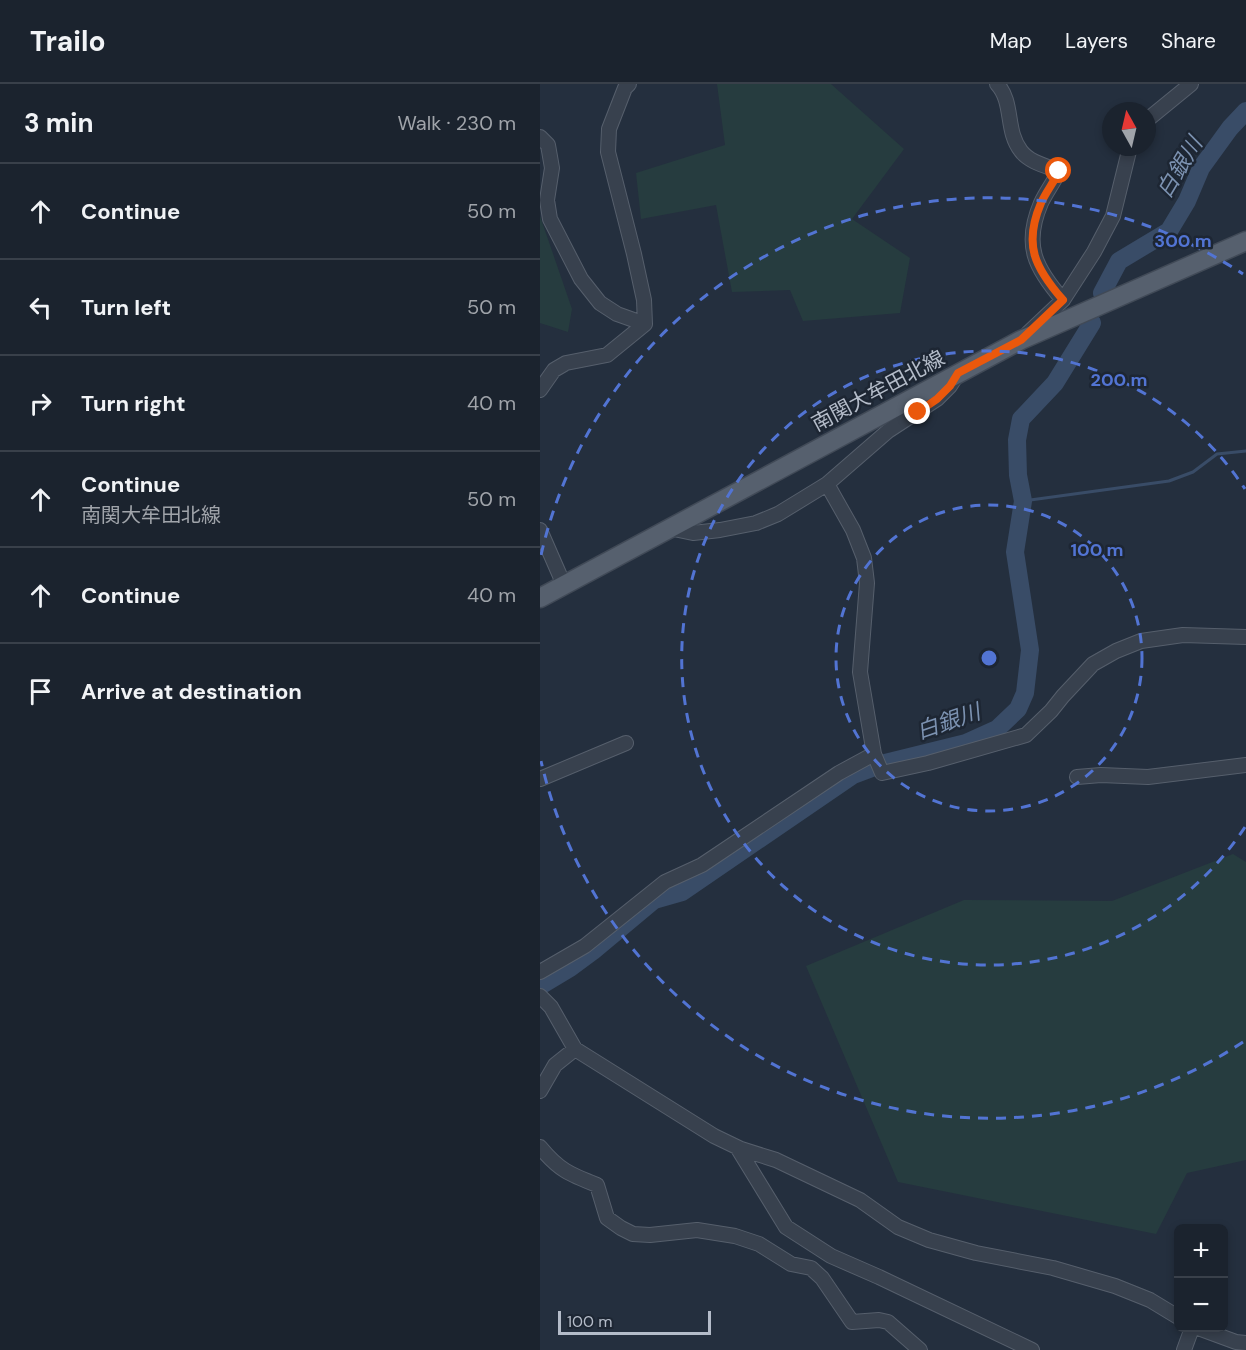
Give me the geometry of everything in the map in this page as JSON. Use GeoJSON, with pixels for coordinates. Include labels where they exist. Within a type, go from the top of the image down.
{"type":"FeatureCollection","features":[{"type":"Feature","properties":{"kind":"main road","name":"南関大牟田北線"},"geometry":{"type":"LineString","coordinates":[[540,598],[1021,340],[1246,241]]}},
{"type":"Feature","properties":{"kind":"street"},"geometry":{"type":"LineString","coordinates":[[629,84],[625,88],[609,129],[608,152],[644,300],[645,324]]}},
{"type":"Feature","properties":{"kind":"street"},"geometry":{"type":"LineString","coordinates":[[997,84],[1006,97],[1013,137],[1021,152],[1032,160],[1059,171],[1042,201],[1031,237],[1034,256],[1046,280],[1063,300]]}},
{"type":"Feature","properties":{"kind":"street"},"geometry":{"type":"LineString","coordinates":[[1156,113],[1191,84]]}},
{"type":"Feature","properties":{"kind":"street"},"geometry":{"type":"LineString","coordinates":[[540,137],[548,145],[552,168],[547,200],[550,219],[581,279],[600,303],[617,314],[645,324]]}},
{"type":"Feature","properties":{"kind":"street"},"geometry":{"type":"LineString","coordinates":[[1021,340],[1063,300],[1094,252],[1113,216],[1128,156]]}},
{"type":"Feature","properties":{"kind":"street"},"geometry":{"type":"LineString","coordinates":[[540,390],[554,370],[566,363],[607,355],[645,324]]}},
{"type":"Feature","properties":{"kind":"street"},"geometry":{"type":"LineString","coordinates":[[669,528],[693,534],[756,523],[777,514],[827,484],[888,431],[937,399],[950,386],[958,373]]}},
{"type":"Feature","properties":{"kind":"street"},"geometry":{"type":"LineString","coordinates":[[827,484],[853,530],[864,558],[867,584],[860,672],[875,757],[882,773],[928,763],[1026,735],[1052,711],[1093,664],[1141,641],[1183,635],[1246,637]]}},
{"type":"Feature","properties":{"kind":"street"},"geometry":{"type":"LineString","coordinates":[[540,530],[564,585]]}},
{"type":"Feature","properties":{"kind":"street"},"geometry":{"type":"LineString","coordinates":[[540,779],[627,743]]}},
{"type":"Feature","properties":{"kind":"street"},"geometry":{"type":"LineString","coordinates":[[541,968],[585,946],[665,882],[702,866],[839,773],[875,757]]}},
{"type":"Feature","properties":{"kind":"street"},"geometry":{"type":"LineString","coordinates":[[1077,777],[1101,775],[1148,777],[1246,765]]}},
{"type":"Feature","properties":{"kind":"street"},"geometry":{"type":"LineString","coordinates":[[541,997],[551,1007],[575,1048],[714,1136],[737,1147],[776,1160],[850,1195],[898,1227],[929,1240],[976,1253],[1053,1268],[1115,1286],[1150,1300],[1174,1314]]}},
{"type":"Feature","properties":{"kind":"street"},"geometry":{"type":"LineString","coordinates":[[540,1091],[555,1065],[575,1048]]}},
{"type":"Feature","properties":{"kind":"street"},"geometry":{"type":"LineString","coordinates":[[540,1147],[553,1163],[568,1174],[597,1185],[607,1218],[621,1228],[633,1234],[650,1235],[697,1230],[735,1236],[759,1244],[791,1264],[811,1268],[822,1278],[852,1322],[879,1320],[888,1322],[920,1350]]}},
{"type":"Feature","properties":{"kind":"street"},"geometry":{"type":"LineString","coordinates":[[737,1147],[786,1227],[831,1256],[1032,1350]]}},
{"type":"Feature","properties":{"kind":"street"},"geometry":{"type":"LineString","coordinates":[[1184,1350],[1191,1332]]}},
{"type":"Feature","properties":{"kind":"street"},"geometry":{"type":"LineString","coordinates":[[1209,1332],[1236,1342],[1246,1343]]}},
{"type":"Feature","properties":{"kind":"green space"},"geometry":{"type":"Polygon","coordinates":[[[717,84],[831,84],[904,149],[852,219],[910,258],[900,313],[803,321],[790,290],[732,292],[716,205],[641,219],[636,173],[725,145],[717,84]]]}},
{"type":"Feature","properties":{"kind":"green space"},"geometry":{"type":"Polygon","coordinates":[[[540,216],[572,309],[568,332],[540,323],[540,216]]]}},
{"type":"Feature","properties":{"kind":"green space"},"geometry":{"type":"Polygon","coordinates":[[[1233,854],[1246,862],[1246,1160],[1187,1173],[1156,1234],[898,1182],[806,966],[964,900],[1112,901],[1233,854]]]}},
{"type":"Feature","properties":{"kind":"waterway","name":"白銀川"},"geometry":{"type":"LineString","coordinates":[[1102,293],[1119,261],[1169,231],[1187,201],[1201,168],[1230,128],[1246,111]]}},
{"type":"Feature","properties":{"kind":"waterway","name":"白銀川"},"geometry":{"type":"LineString","coordinates":[[540,986],[593,951],[654,900],[682,892],[853,775],[885,763],[966,743],[997,729],[1018,709],[1025,693],[1030,650],[1015,552],[1023,501],[1018,475],[1017,440],[1021,419],[1055,383],[1092,323]]}},
{"type":"Feature","properties":{"kind":"waterway"},"geometry":{"type":"LineString","coordinates":[[1023,501],[1169,481],[1193,472],[1217,454],[1246,451]]}},
{"type":"Feature","properties":{"kind":"route"},"geometry":{"type":"LineString","coordinates":[[918,412],[937,399],[950,386],[958,373],[1021,340],[1063,300],[1046,280],[1034,256],[1031,237],[1042,201],[1059,171]]}}]}
